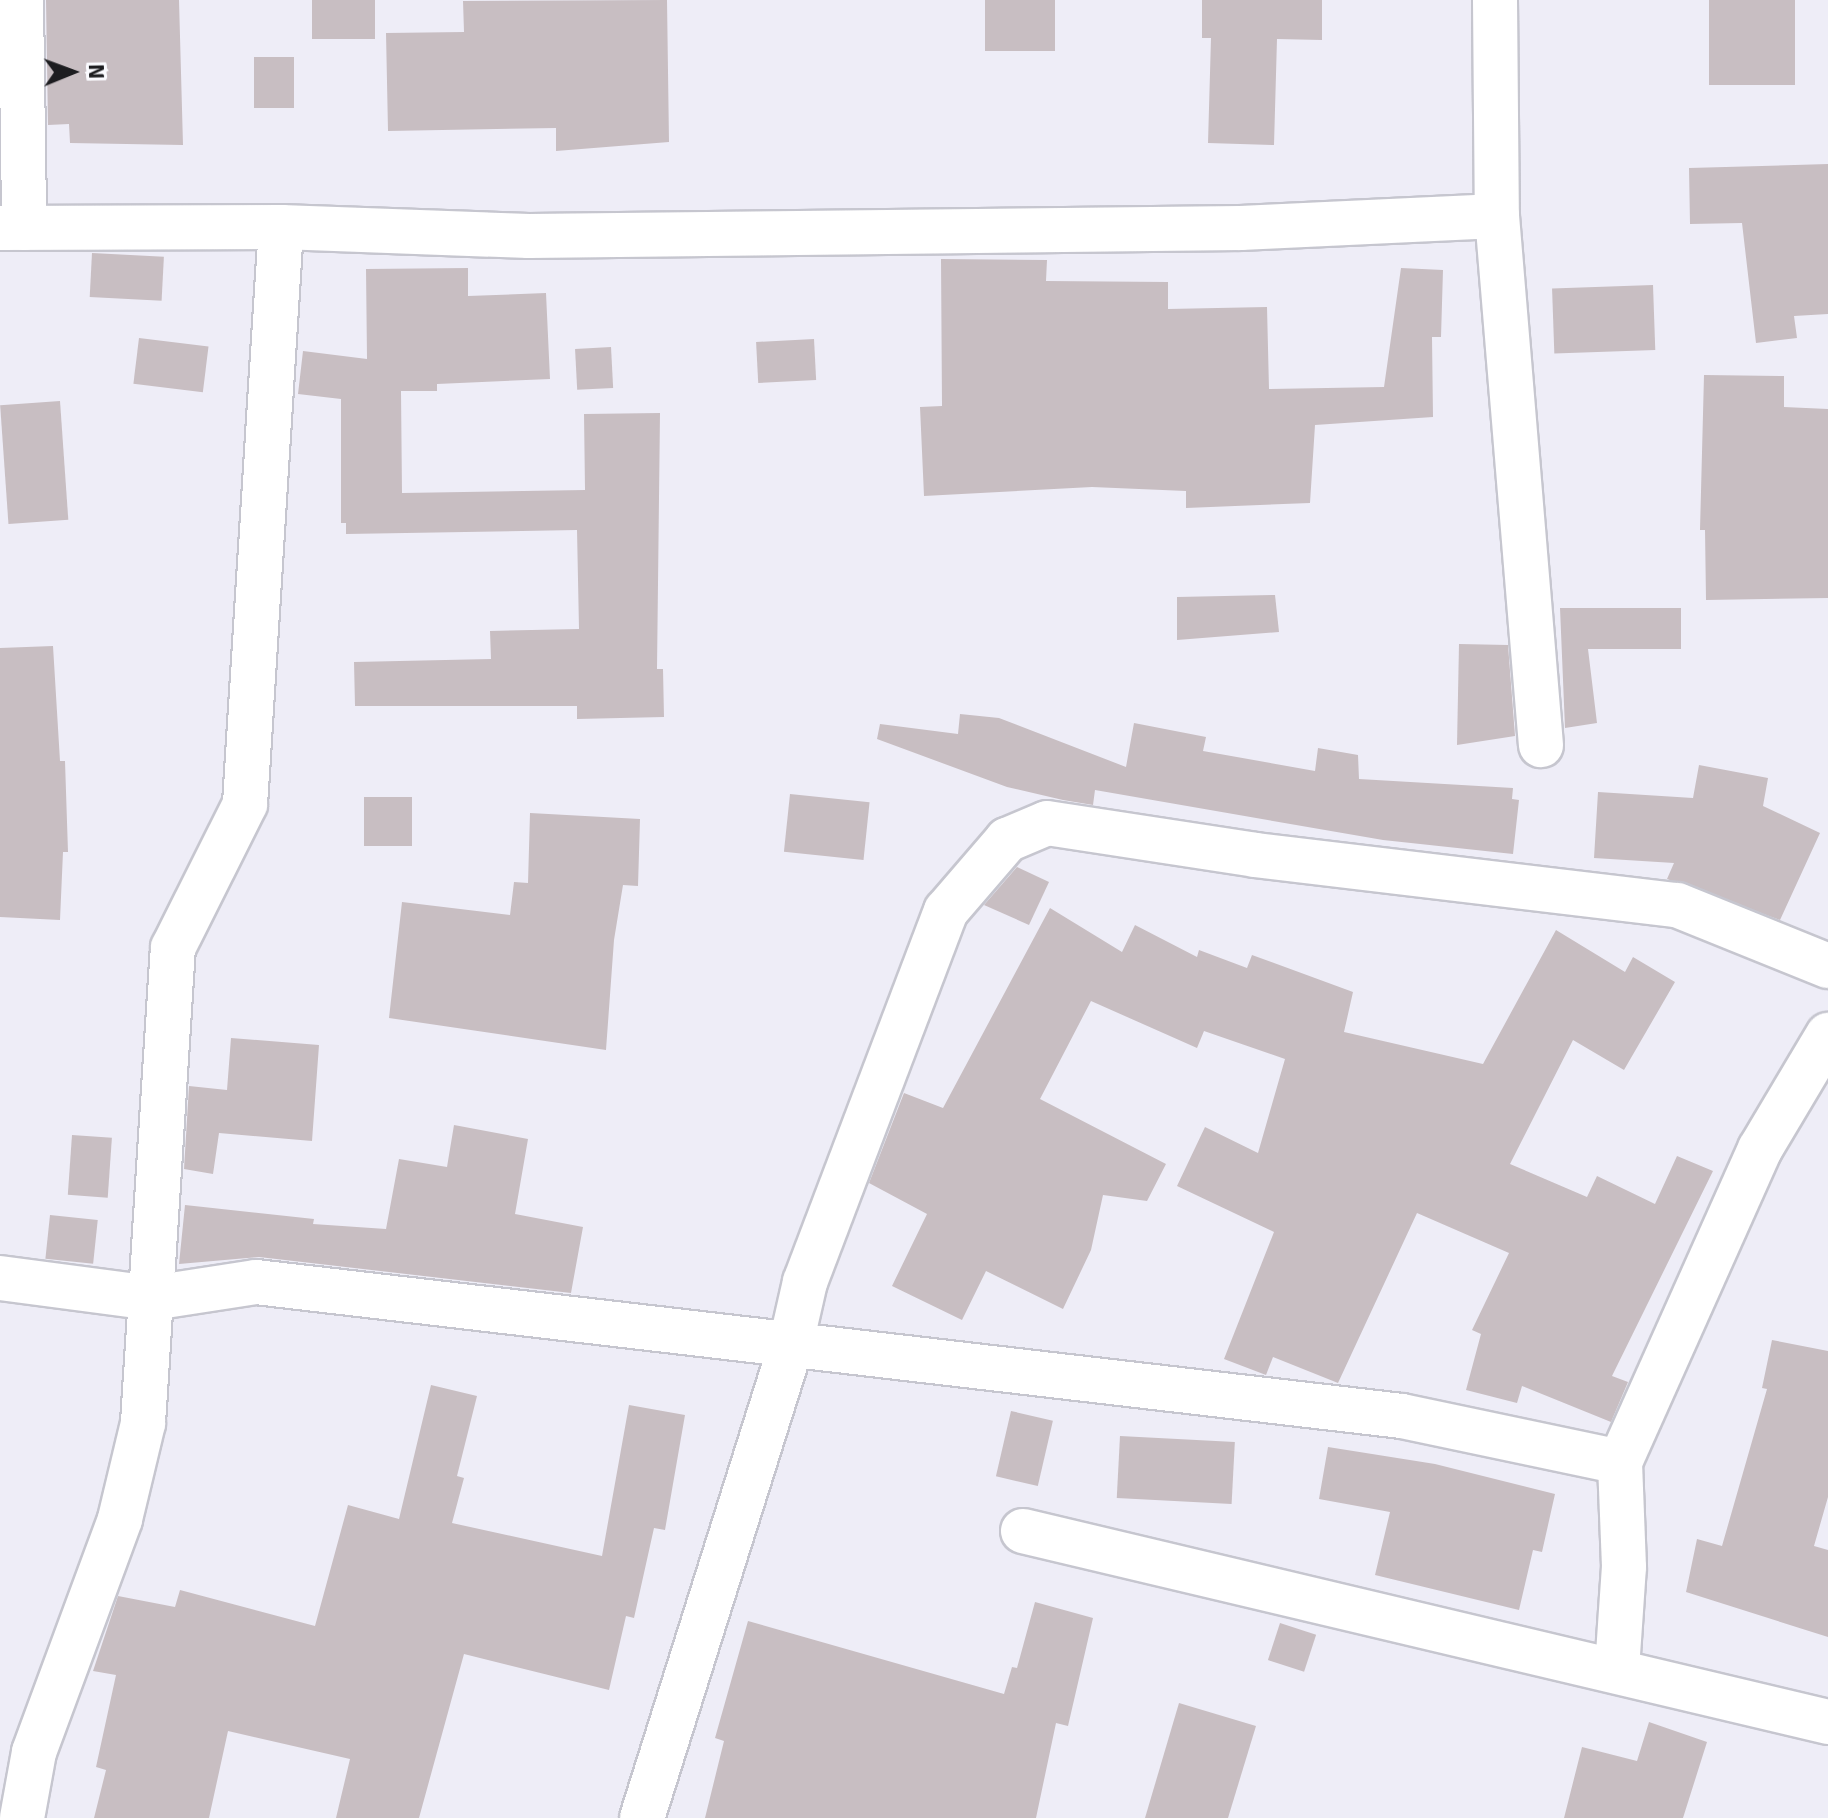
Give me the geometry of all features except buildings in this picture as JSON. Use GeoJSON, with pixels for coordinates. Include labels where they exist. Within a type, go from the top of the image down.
{"type":"FeatureCollection","features":[{"type":"Feature","properties":{"kind":"street"},"geometry":{"type":"LineString","coordinates":[[21,0],[12,228],[281,227],[529,236],[1241,228],[1497,216]]}},
{"type":"Feature","properties":{"kind":"street"},"geometry":{"type":"LineString","coordinates":[[1495,0],[1497,216],[1541,745]]}},
{"type":"Feature","properties":{"kind":"street"},"geometry":{"type":"LineString","coordinates":[[22,1818],[34,1752],[120,1519],[143,1423],[173,948],[245,804],[281,227]]}},
{"type":"Feature","properties":{"kind":"street"},"geometry":{"type":"LineString","coordinates":[[642,1818],[790,1348],[805,1282],[946,911],[1007,840],[1047,823],[1255,855],[1677,905],[1828,966]]}},
{"type":"Feature","properties":{"kind":"street"},"geometry":{"type":"LineString","coordinates":[[1617,1669],[1624,1567],[1620,1462],[1760,1149],[1828,1035]]}},
{"type":"Feature","properties":{"kind":"street"},"geometry":{"type":"LineString","coordinates":[[0,1278],[152,1298],[256,1282],[790,1348],[1402,1416],[1620,1462]]}},
{"type":"Feature","properties":{"kind":"street"},"geometry":{"type":"LineString","coordinates":[[1023,1531],[1617,1669],[1828,1722]]}}]}
